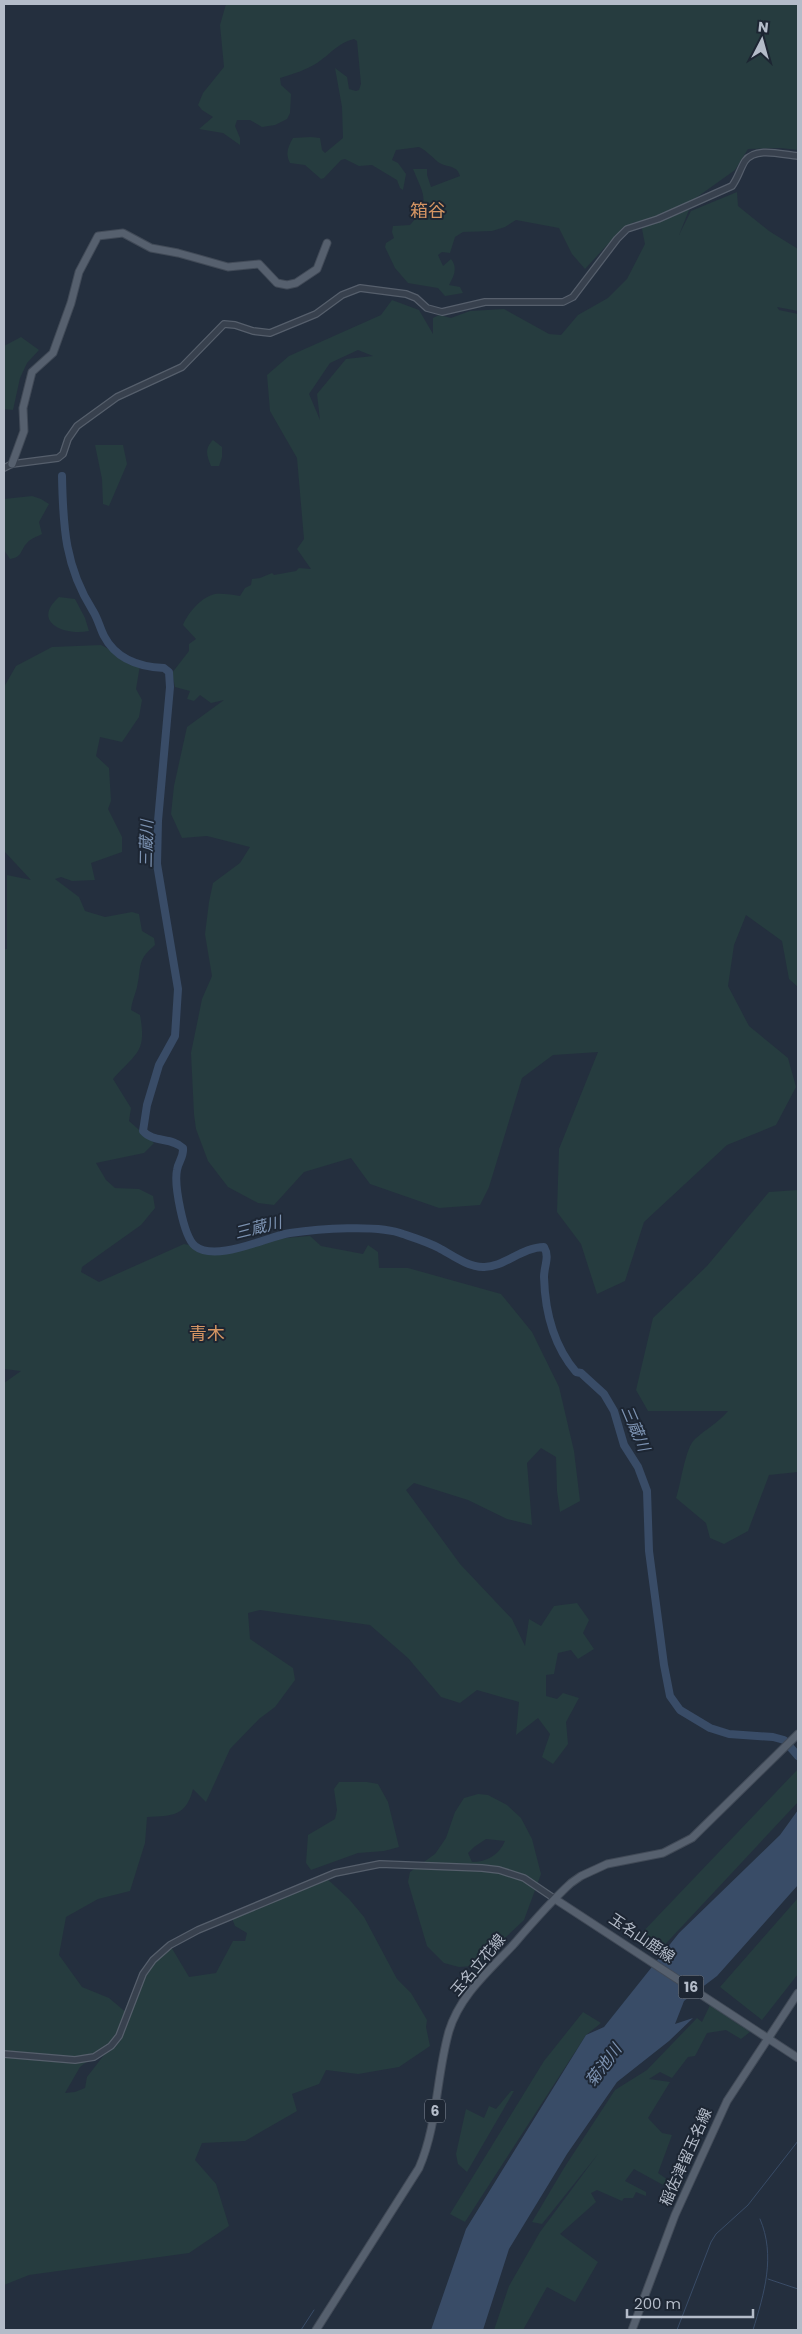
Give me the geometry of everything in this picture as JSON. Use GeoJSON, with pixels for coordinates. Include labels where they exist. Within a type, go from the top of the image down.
{"type":"FeatureCollection","features":[{"type":"Feature","properties":{"kind":"main road"},"geometry":{"type":"LineString","coordinates":[[12,464],[24,431],[23,408],[32,372],[53,353],[72,303],[79,272],[98,236],[123,233],[151,248],[178,253],[228,267],[259,264],[277,283],[287,285],[296,283],[317,269],[327,243]]}},
{"type":"Feature","properties":{"kind":"main road","name":"玉名立花線"},"geometry":{"type":"LineString","coordinates":[[316,2330],[418,2168],[428,2146],[447,2040],[458,2010],[471,1989],[571,1883],[592,1870],[607,1864],[663,1853],[692,1838],[796,1736]]}},
{"type":"Feature","properties":{"kind":"main road","name":"玉名山鹿線"},"geometry":{"type":"LineString","coordinates":[[555,1899],[768,2038]]}},
{"type":"Feature","properties":{"kind":"main road"},"geometry":{"type":"LineString","coordinates":[[798,1993],[768,2038],[798,2058]]}},
{"type":"Feature","properties":{"kind":"main road","name":"稲佐津留玉名線"},"geometry":{"type":"LineString","coordinates":[[632,2330],[675,2215],[699,2159],[727,2101],[768,2038]]}},
{"type":"Feature","properties":{"kind":"street"},"geometry":{"type":"LineString","coordinates":[[4,468],[12,464],[58,458],[63,454],[68,439],[77,426],[117,398],[182,367],[224,324],[270,333],[316,314],[342,295],[360,288],[406,294],[416,298],[427,308],[442,312],[485,302],[530,303],[569,300],[594,272],[617,239],[627,229],[658,219],[732,186],[746,160],[751,155],[760,152],[798,156]]}},
{"type":"Feature","properties":{"kind":"street"},"geometry":{"type":"LineString","coordinates":[[4,2054],[75,2060],[94,2057],[111,2046],[119,2036],[142,1974],[162,1951],[198,1930],[335,1873],[380,1864],[499,1870],[524,1878],[555,1899]]}},
{"type":"Feature","properties":{"kind":"green space"},"geometry":{"type":"Polygon","coordinates":[[[226,4],[798,4],[798,150],[781,148],[748,149],[735,170],[693,200],[679,235],[691,211],[737,192],[738,206],[769,231],[798,249],[798,311],[777,307],[779,310],[798,314],[798,987],[789,979],[782,941],[746,915],[734,945],[728,986],[749,1026],[788,1058],[796,1087],[776,1125],[727,1145],[644,1222],[625,1281],[597,1294],[581,1244],[557,1212],[559,1149],[598,1052],[553,1055],[522,1078],[489,1187],[480,1205],[439,1208],[370,1184],[351,1158],[304,1172],[274,1205],[258,1203],[228,1187],[208,1161],[196,1129],[191,1053],[202,999],[212,976],[205,934],[209,902],[213,883],[240,863],[250,847],[207,836],[182,838],[171,814],[174,786],[187,727],[224,700],[211,703],[200,695],[194,701],[187,699],[190,691],[175,687],[172,673],[189,651],[189,644],[196,639],[183,625],[192,611],[205,598],[215,594],[240,596],[245,588],[251,585],[252,579],[272,573],[274,575],[296,571],[299,568],[311,569],[297,549],[304,539],[297,458],[270,411],[267,375],[289,356],[381,315],[392,300],[419,310],[433,334],[433,318],[439,315],[451,318],[470,311],[504,309],[549,334],[561,335],[578,315],[608,298],[627,279],[645,244],[641,224],[634,222],[608,244],[585,269],[572,254],[559,228],[516,220],[505,227],[492,231],[463,232],[455,237],[450,253],[442,252],[438,255],[443,266],[451,259],[453,262],[454,275],[449,285],[460,287],[463,293],[445,296],[438,288],[408,283],[395,268],[385,247],[386,243],[394,238],[393,226],[410,225],[421,210],[424,198],[413,169],[427,169],[431,187],[460,176],[459,172],[454,168],[441,164],[419,147],[396,150],[392,160],[398,163],[406,174],[403,190],[400,188],[397,180],[372,165],[359,166],[345,159],[341,160],[321,179],[305,165],[290,163],[288,150],[293,138],[320,138],[322,150],[325,153],[343,138],[342,107],[335,68],[347,77],[349,89],[359,90],[361,84],[357,41],[354,39],[338,46],[313,65],[280,78],[281,85],[291,94],[290,113],[287,119],[275,125],[262,127],[250,120],[237,120],[235,126],[240,138],[240,145],[223,133],[199,129],[213,117],[198,105],[203,93],[224,67],[220,25],[226,4]],[[358,350],[330,363],[309,394],[320,420],[317,394],[346,359],[373,356],[358,350]]]}},
{"type":"Feature","properties":{"kind":"green space"},"geometry":{"type":"Polygon","coordinates":[[[21,337],[39,350],[27,363],[20,378],[13,410],[4,409],[4,346],[21,337]]]}},
{"type":"Feature","properties":{"kind":"green space"},"geometry":{"type":"Polygon","coordinates":[[[213,440],[222,447],[222,457],[219,466],[211,466],[208,456],[208,446],[213,440]]]}},
{"type":"Feature","properties":{"kind":"green space"},"geometry":{"type":"Polygon","coordinates":[[[95,445],[123,445],[127,464],[109,506],[103,504],[102,479],[95,445]]]}},
{"type":"Feature","properties":{"kind":"green space"},"geometry":{"type":"Polygon","coordinates":[[[32,496],[49,504],[39,522],[42,534],[29,541],[17,557],[10,559],[4,550],[4,499],[32,496]]]}},
{"type":"Feature","properties":{"kind":"green space"},"geometry":{"type":"Polygon","coordinates":[[[59,597],[75,599],[85,618],[89,631],[70,631],[54,625],[48,614],[51,606],[59,597]]]}},
{"type":"Feature","properties":{"kind":"green space"},"geometry":{"type":"Polygon","coordinates":[[[101,645],[140,665],[136,689],[142,700],[139,717],[122,742],[100,737],[96,756],[109,768],[111,801],[108,809],[122,837],[122,852],[91,863],[95,880],[72,881],[61,877],[55,879],[79,897],[85,911],[105,917],[132,912],[139,914],[142,931],[154,938],[155,945],[142,960],[131,1007],[131,1010],[140,1015],[142,1028],[141,1045],[138,1052],[113,1079],[131,1108],[129,1121],[154,1143],[144,1153],[96,1163],[106,1180],[115,1188],[139,1189],[153,1196],[155,1208],[141,1225],[82,1267],[81,1272],[99,1282],[184,1244],[195,1246],[202,1250],[233,1250],[275,1239],[310,1236],[321,1246],[363,1254],[368,1245],[378,1252],[379,1268],[408,1268],[501,1294],[532,1332],[559,1387],[574,1451],[580,1501],[560,1512],[556,1457],[541,1448],[527,1463],[532,1525],[507,1519],[468,1500],[414,1483],[406,1490],[460,1564],[512,1619],[525,1646],[529,1619],[541,1626],[554,1606],[577,1603],[589,1620],[583,1633],[594,1649],[578,1659],[571,1650],[558,1653],[554,1674],[546,1675],[546,1696],[557,1699],[563,1693],[579,1698],[566,1722],[568,1744],[553,1764],[542,1757],[550,1734],[538,1718],[516,1735],[519,1702],[477,1690],[460,1703],[441,1697],[408,1658],[370,1625],[260,1610],[248,1613],[250,1639],[293,1668],[295,1680],[275,1707],[259,1719],[230,1749],[206,1802],[193,1789],[187,1805],[177,1813],[147,1817],[145,1843],[130,1891],[98,1899],[66,1917],[59,1955],[82,1987],[109,1998],[128,2014],[143,1974],[170,1945],[189,1977],[216,1973],[233,1941],[245,1941],[247,1933],[235,1926],[231,1916],[324,1876],[349,1899],[364,1917],[397,1979],[411,1993],[427,2020],[426,2027],[430,2046],[399,2067],[358,2074],[326,2070],[319,2084],[292,2094],[297,2111],[245,2141],[202,2143],[195,2160],[216,2184],[229,2226],[189,2253],[29,2275],[4,2285],[4,1383],[21,1371],[4,1369],[4,949],[7,949],[7,875],[31,880],[4,851],[4,687],[16,666],[52,647],[101,645]],[[117,2038],[80,2067],[65,2093],[85,2088],[87,2077],[117,2038]]]}},
{"type":"Feature","properties":{"kind":"green space"},"geometry":{"type":"Polygon","coordinates":[[[798,1190],[798,1472],[769,1475],[748,1531],[724,1544],[710,1538],[706,1523],[676,1498],[686,1458],[692,1444],[695,1439],[728,1411],[648,1411],[636,1390],[653,1318],[707,1266],[769,1192],[798,1190]]]}},
{"type":"Feature","properties":{"kind":"green space"},"geometry":{"type":"Polygon","coordinates":[[[798,1769],[798,1802],[658,1952],[637,1938],[798,1769]]]}},
{"type":"Feature","properties":{"kind":"green space"},"geometry":{"type":"Polygon","coordinates":[[[339,1782],[378,1784],[388,1802],[399,1847],[384,1851],[358,1853],[311,1870],[306,1863],[308,1835],[335,1819],[337,1810],[334,1789],[339,1782]]]}},
{"type":"Feature","properties":{"kind":"green space"},"geometry":{"type":"Polygon","coordinates":[[[478,1794],[488,1795],[507,1805],[521,1818],[532,1839],[541,1874],[524,1920],[475,1966],[459,1967],[444,1963],[427,1946],[408,1882],[410,1872],[435,1854],[446,1838],[455,1812],[464,1798],[478,1794]],[[486,1839],[468,1853],[472,1862],[483,1861],[492,1857],[505,1841],[486,1839]]]}},
{"type":"Feature","properties":{"kind":"green space"},"geometry":{"type":"Polygon","coordinates":[[[798,1898],[798,1974],[762,2020],[720,1987],[798,1898]]]}},
{"type":"Feature","properties":{"kind":"green space"},"geometry":{"type":"Polygon","coordinates":[[[710,2005],[750,2032],[741,2039],[726,2030],[707,2033],[695,2056],[688,2057],[672,2078],[660,2072],[649,2079],[670,2082],[648,2118],[662,2133],[672,2135],[658,2173],[668,2180],[665,2186],[634,2169],[625,2181],[646,2192],[646,2196],[636,2192],[633,2198],[624,2198],[622,2201],[597,2190],[591,2193],[596,2202],[560,2234],[598,2262],[575,2302],[547,2287],[523,2330],[494,2330],[509,2286],[540,2232],[598,2154],[542,2224],[532,2222],[564,2168],[615,2090],[647,2070],[697,2018],[702,2022],[710,2005]]]}},
{"type":"Feature","properties":{"kind":"green space"},"geometry":{"type":"Polygon","coordinates":[[[583,2012],[601,2023],[586,2035],[465,2222],[450,2214],[544,2061],[583,2012]]]}},
{"type":"Feature","properties":{"kind":"green space"},"geometry":{"type":"Polygon","coordinates":[[[511,2091],[514,2091],[467,2172],[458,2164],[456,2154],[466,2109],[484,2118],[489,2106],[496,2109],[511,2091]]]}},
{"type":"Feature","properties":{"kind":"water","name":"菊池川"},"geometry":{"type":"Polygon","coordinates":[[[798,1810],[798,1885],[717,1976],[684,2001],[675,2024],[693,2018],[669,2041],[617,2082],[567,2154],[509,2249],[483,2330],[431,2330],[466,2229],[586,2035],[604,2027],[679,1933],[780,1835],[798,1810]]]}},
{"type":"Feature","properties":{"kind":"waterway","name":"三蔵川"},"geometry":{"type":"LineString","coordinates":[[62,476],[63,512],[71,562],[76,579],[95,614],[104,636],[115,651],[129,660],[137,664],[164,668],[169,672],[170,687],[158,821],[157,864],[178,989],[175,1036],[159,1065],[147,1105],[143,1131],[147,1135],[174,1142],[183,1148],[176,1177],[180,1210],[191,1240],[195,1246],[216,1252],[242,1247],[290,1233],[331,1229],[379,1229],[421,1240],[466,1263],[483,1267],[498,1264],[528,1250],[544,1247],[547,1254],[544,1277],[546,1303],[552,1328],[561,1351],[576,1372],[581,1373],[604,1394],[614,1411],[624,1445],[638,1467],[647,1491],[649,1551],[670,1696],[680,1710],[710,1728],[729,1734],[773,1737],[784,1740],[798,1756]]}},
{"type":"Feature","properties":{"kind":"waterway"},"geometry":{"type":"LineString","coordinates":[[677,2330],[711,2242],[716,2234],[748,2205],[798,2141]]}},
{"type":"Feature","properties":{"kind":"waterway"},"geometry":{"type":"LineString","coordinates":[[753,2330],[761,2303],[768,2261],[765,2233],[760,2219]]}},
{"type":"Feature","properties":{"kind":"waterway"},"geometry":{"type":"LineString","coordinates":[[768,2279],[798,2289]]}},
{"type":"Feature","properties":{"kind":"waterway"},"geometry":{"type":"LineString","coordinates":[[301,2330],[314,2310]]}},
{"type":"Feature","properties":{"kind":"district","name":"箱谷"},"geometry":{"type":"Point","coordinates":[428,211]}},
{"type":"Feature","properties":{"kind":"district","name":"青木"},"geometry":{"type":"Point","coordinates":[207,1334]}}]}
